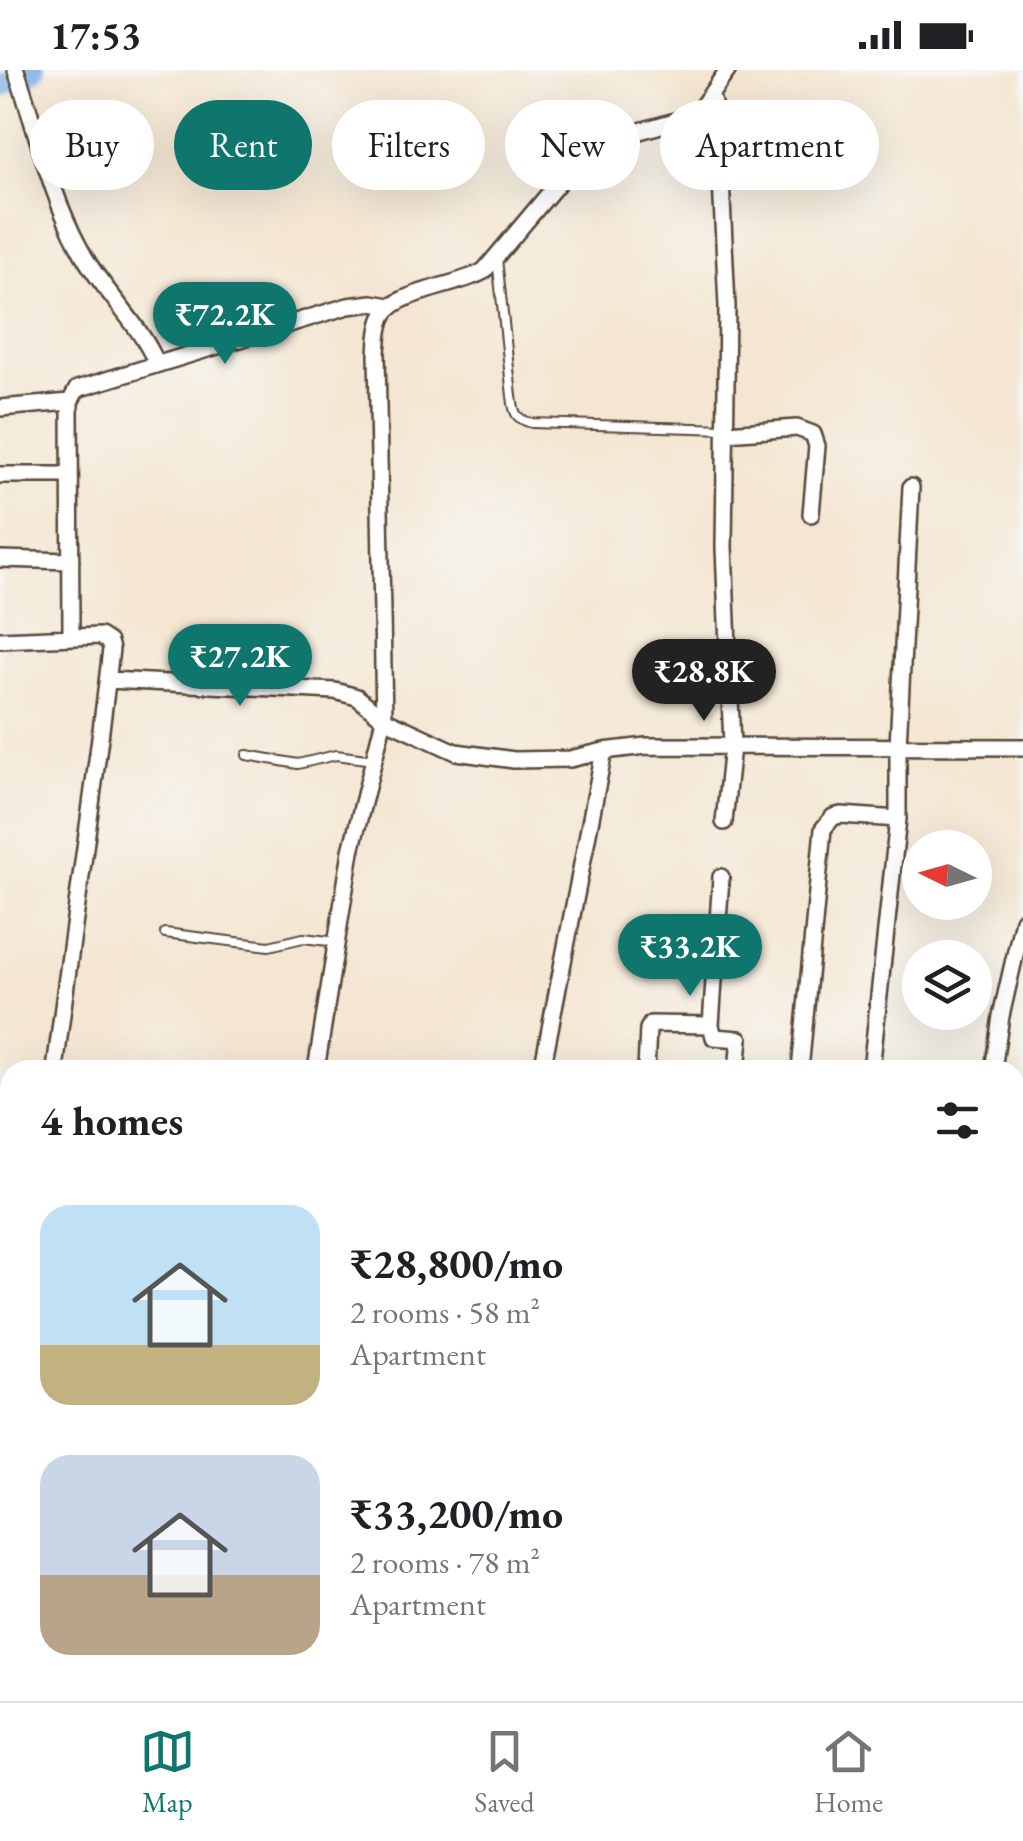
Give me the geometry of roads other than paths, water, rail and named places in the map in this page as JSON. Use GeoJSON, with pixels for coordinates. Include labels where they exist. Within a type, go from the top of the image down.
{"type":"FeatureCollection","features":[{"type":"Feature","properties":{"kind":"street"},"geometry":{"type":"LineString","coordinates":[[16,70],[81,252],[140,328],[157,364]]}},
{"type":"Feature","properties":{"kind":"street"},"geometry":{"type":"LineString","coordinates":[[318,1060],[351,851],[384,720],[377,353],[382,317],[400,300],[470,279],[497,257],[580,156],[626,135],[690,118],[728,70]]}},
{"type":"Feature","properties":{"kind":"street"},"geometry":{"type":"LineString","coordinates":[[711,96],[720,158],[727,306],[724,547],[732,746],[724,822]]}},
{"type":"Feature","properties":{"kind":"street"},"geometry":{"type":"LineString","coordinates":[[71,637],[70,402],[76,389],[304,318],[365,304],[390,306]]}},
{"type":"Feature","properties":{"kind":"street"},"geometry":{"type":"LineString","coordinates":[[0,408],[70,402]]}},
{"type":"Feature","properties":{"kind":"street"},"geometry":{"type":"LineString","coordinates":[[726,431],[797,428],[813,434],[817,446],[811,514]]}},
{"type":"Feature","properties":{"kind":"street"},"geometry":{"type":"LineString","coordinates":[[0,475],[70,475]]}},
{"type":"Feature","properties":{"kind":"street"},"geometry":{"type":"LineString","coordinates":[[873,1060],[898,819],[911,487]]}},
{"type":"Feature","properties":{"kind":"street"},"geometry":{"type":"LineString","coordinates":[[0,559],[70,561]]}},
{"type":"Feature","properties":{"kind":"street"},"geometry":{"type":"LineString","coordinates":[[0,640],[100,636],[109,642],[108,680],[55,1060]]}},
{"type":"Feature","properties":{"kind":"street"},"geometry":{"type":"LineString","coordinates":[[108,680],[335,691],[357,696],[384,720],[456,752],[514,760],[570,759],[604,750],[646,746],[1023,747]]}},
{"type":"Feature","properties":{"kind":"street"},"geometry":{"type":"LineString","coordinates":[[544,1060],[604,750]]}},
{"type":"Feature","properties":{"kind":"street"},"geometry":{"type":"LineString","coordinates":[[801,1060],[824,829],[833,817],[898,819]]}},
{"type":"Feature","properties":{"kind":"street"},"geometry":{"type":"LineString","coordinates":[[721,877],[711,1025],[714,1036],[740,1039],[738,1060]]}},
{"type":"Feature","properties":{"kind":"street"},"geometry":{"type":"LineString","coordinates":[[995,1060],[1023,920]]}},
{"type":"Feature","properties":{"kind":"street"},"geometry":{"type":"LineString","coordinates":[[646,1060],[650,1024],[711,1025]]}},
{"type":"Feature","properties":{"kind":"lane"},"geometry":{"type":"LineString","coordinates":[[497,257],[514,414],[520,420],[726,431]]}},
{"type":"Feature","properties":{"kind":"lane"},"geometry":{"type":"LineString","coordinates":[[247,756],[298,764],[336,755],[374,760]]}},
{"type":"Feature","properties":{"kind":"lane"},"geometry":{"type":"LineString","coordinates":[[164,933],[269,946],[303,938],[337,942]]}},
{"type":"Feature","properties":{"kind":"waterway"},"geometry":{"type":"LineString","coordinates":[[0,87],[34,70]]}}]}
